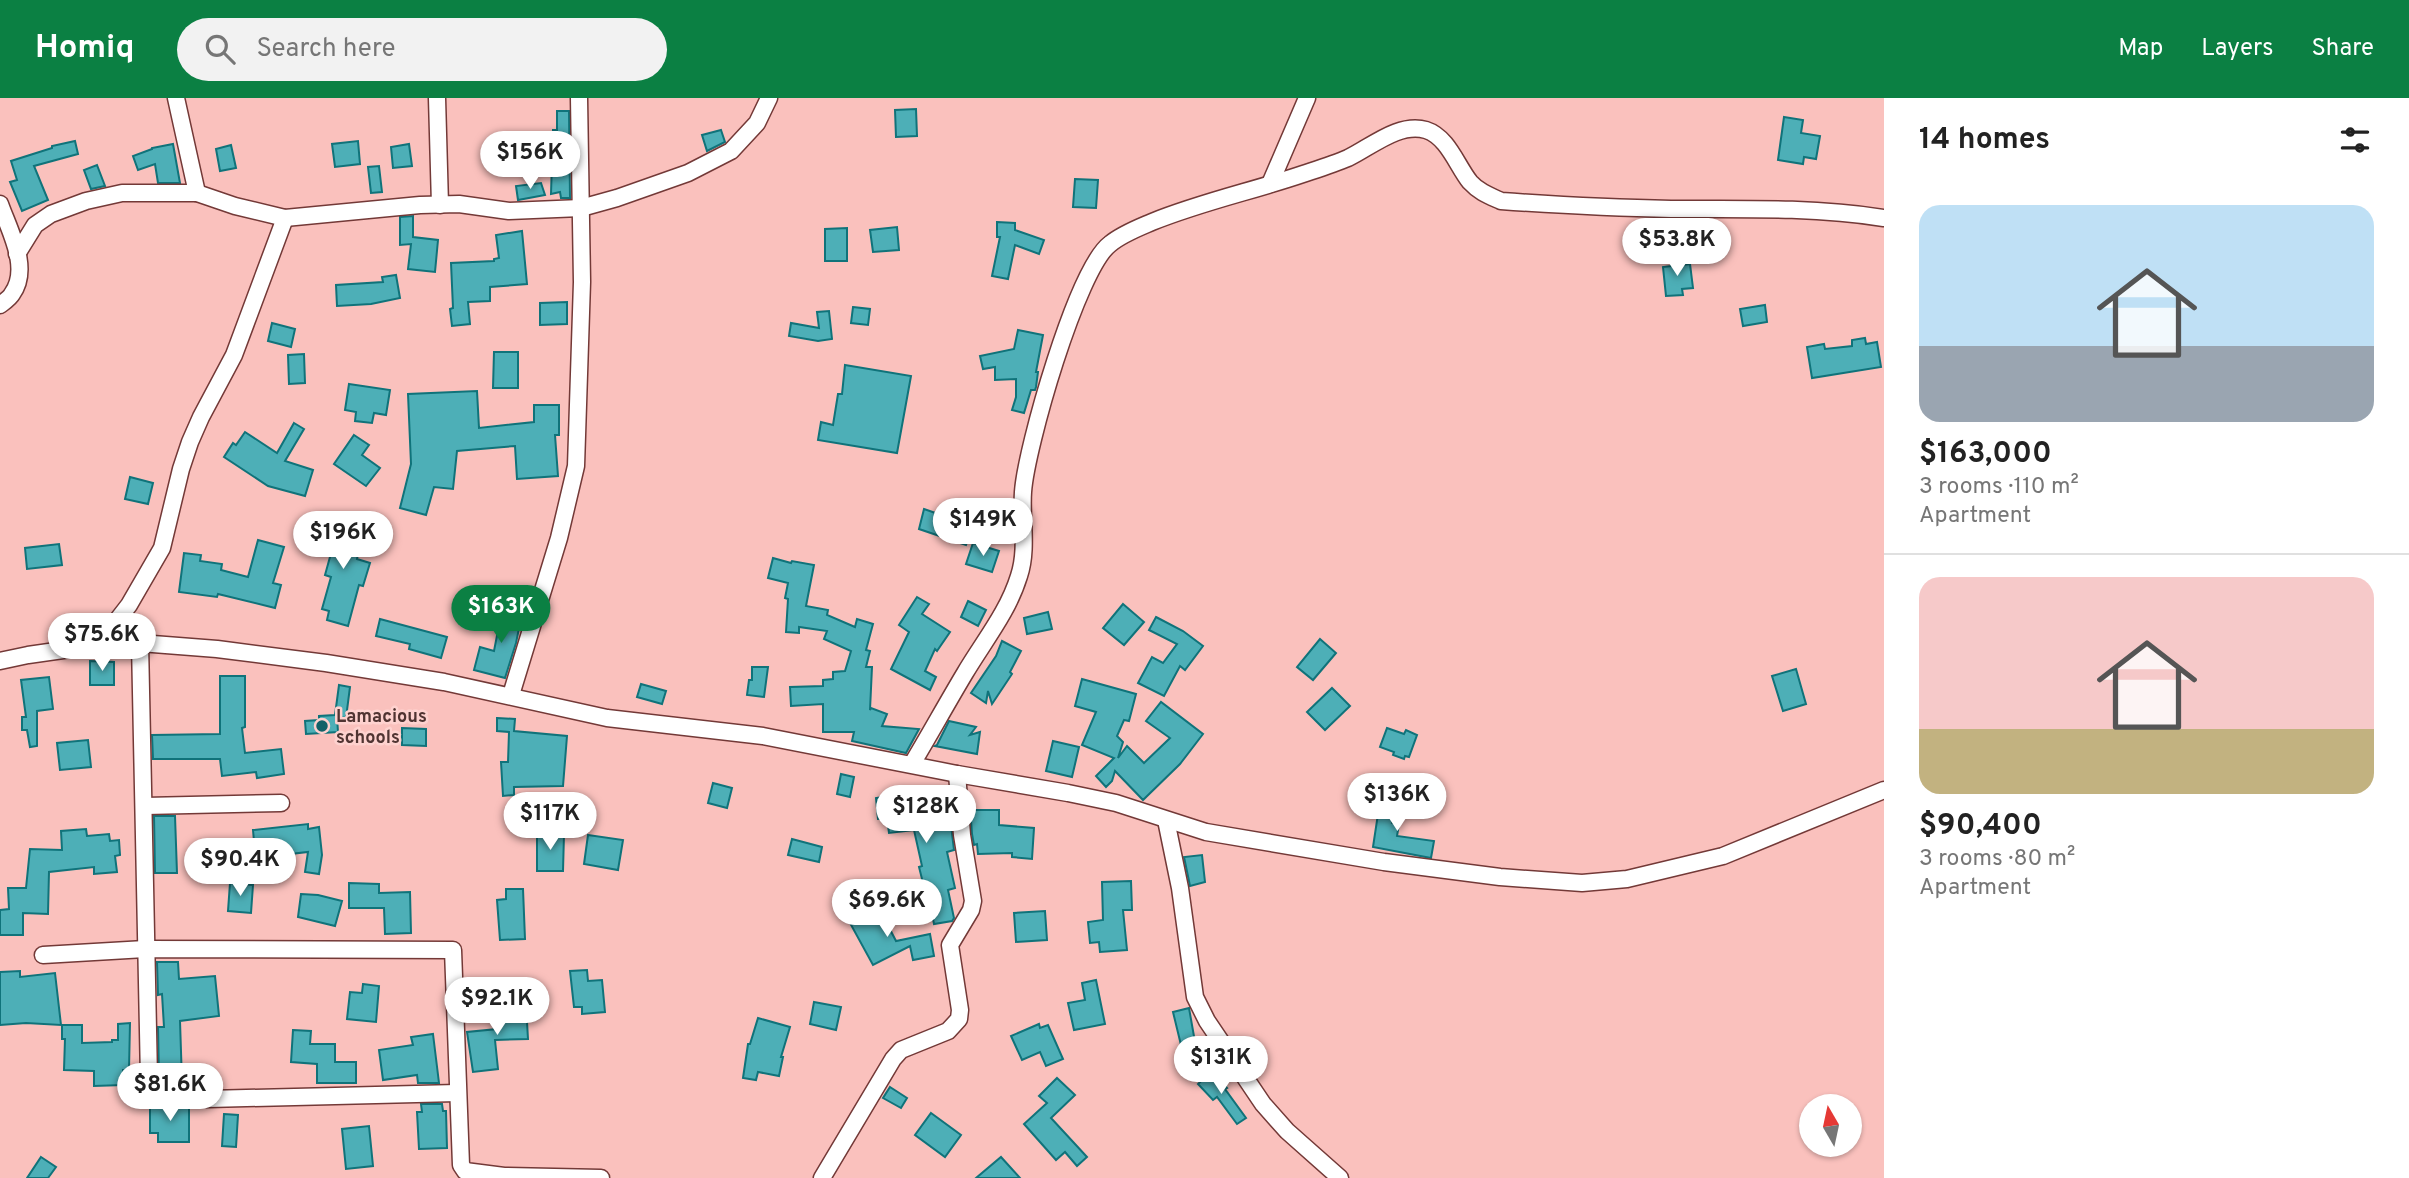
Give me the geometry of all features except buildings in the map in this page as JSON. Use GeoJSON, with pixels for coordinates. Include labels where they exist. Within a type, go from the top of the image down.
{"type":"FeatureCollection","features":[{"type":"Feature","properties":{"kind":"street"},"geometry":{"type":"LineString","coordinates":[[176,98],[197,193]]}},
{"type":"Feature","properties":{"kind":"street"},"geometry":{"type":"LineString","coordinates":[[437,98],[440,205]]}},
{"type":"Feature","properties":{"kind":"street"},"geometry":{"type":"LineString","coordinates":[[511,695],[559,538],[576,466],[580,381],[579,98]]}},
{"type":"Feature","properties":{"kind":"street"},"geometry":{"type":"LineString","coordinates":[[17,254],[35,225],[51,214],[86,201],[122,193],[197,193],[235,206],[285,218],[459,204],[509,211],[581,208],[688,173],[731,151],[757,123],[769,98]]}},
{"type":"Feature","properties":{"kind":"street"},"geometry":{"type":"LineString","coordinates":[[1270,184],[1307,98]]}},
{"type":"Feature","properties":{"kind":"street"},"geometry":{"type":"LineString","coordinates":[[912,764],[1002,616],[1020,575],[1023,552],[1023,490],[1061,341],[1091,271],[1108,245],[1133,230],[1183,210],[1348,158],[1391,135],[1409,130],[1427,130],[1443,141],[1471,183],[1484,194],[1501,201],[1650,209],[1822,211],[1884,218]]}},
{"type":"Feature","properties":{"kind":"street"},"geometry":{"type":"LineString","coordinates":[[0,204],[21,271],[13,294],[0,305]]}},
{"type":"Feature","properties":{"kind":"street"},"geometry":{"type":"LineString","coordinates":[[98,645],[129,606],[162,548],[190,442],[234,355],[285,218]]}},
{"type":"Feature","properties":{"kind":"street"},"geometry":{"type":"LineString","coordinates":[[140,643],[145,806],[145,948],[149,1079],[153,1089],[208,1099],[457,1093]]}},
{"type":"Feature","properties":{"kind":"street"},"geometry":{"type":"LineString","coordinates":[[0,661],[98,645],[140,643],[216,649],[326,663],[511,695],[607,718],[763,736],[1116,803],[1206,832],[1384,862],[1500,877],[1582,883],[1636,877],[1723,856],[1884,790]]}},
{"type":"Feature","properties":{"kind":"street"},"geometry":{"type":"LineString","coordinates":[[822,1178],[893,1059],[901,1050],[948,1031],[959,1019],[950,945],[971,910],[973,901],[962,835],[957,774]]}},
{"type":"Feature","properties":{"kind":"street"},"geometry":{"type":"LineString","coordinates":[[145,806],[281,803]]}},
{"type":"Feature","properties":{"kind":"street"},"geometry":{"type":"LineString","coordinates":[[1166,820],[1180,888],[1195,997],[1207,1021],[1263,1104],[1287,1131],[1340,1178]]}},
{"type":"Feature","properties":{"kind":"street"},"geometry":{"type":"LineString","coordinates":[[43,955],[145,948],[453,950],[461,1165],[465,1171],[504,1176],[601,1178]]}},
{"type":"Feature","properties":{"kind":"place","name":"Lamacious schools"},"geometry":{"type":"Point","coordinates":[322,726]}}]}
